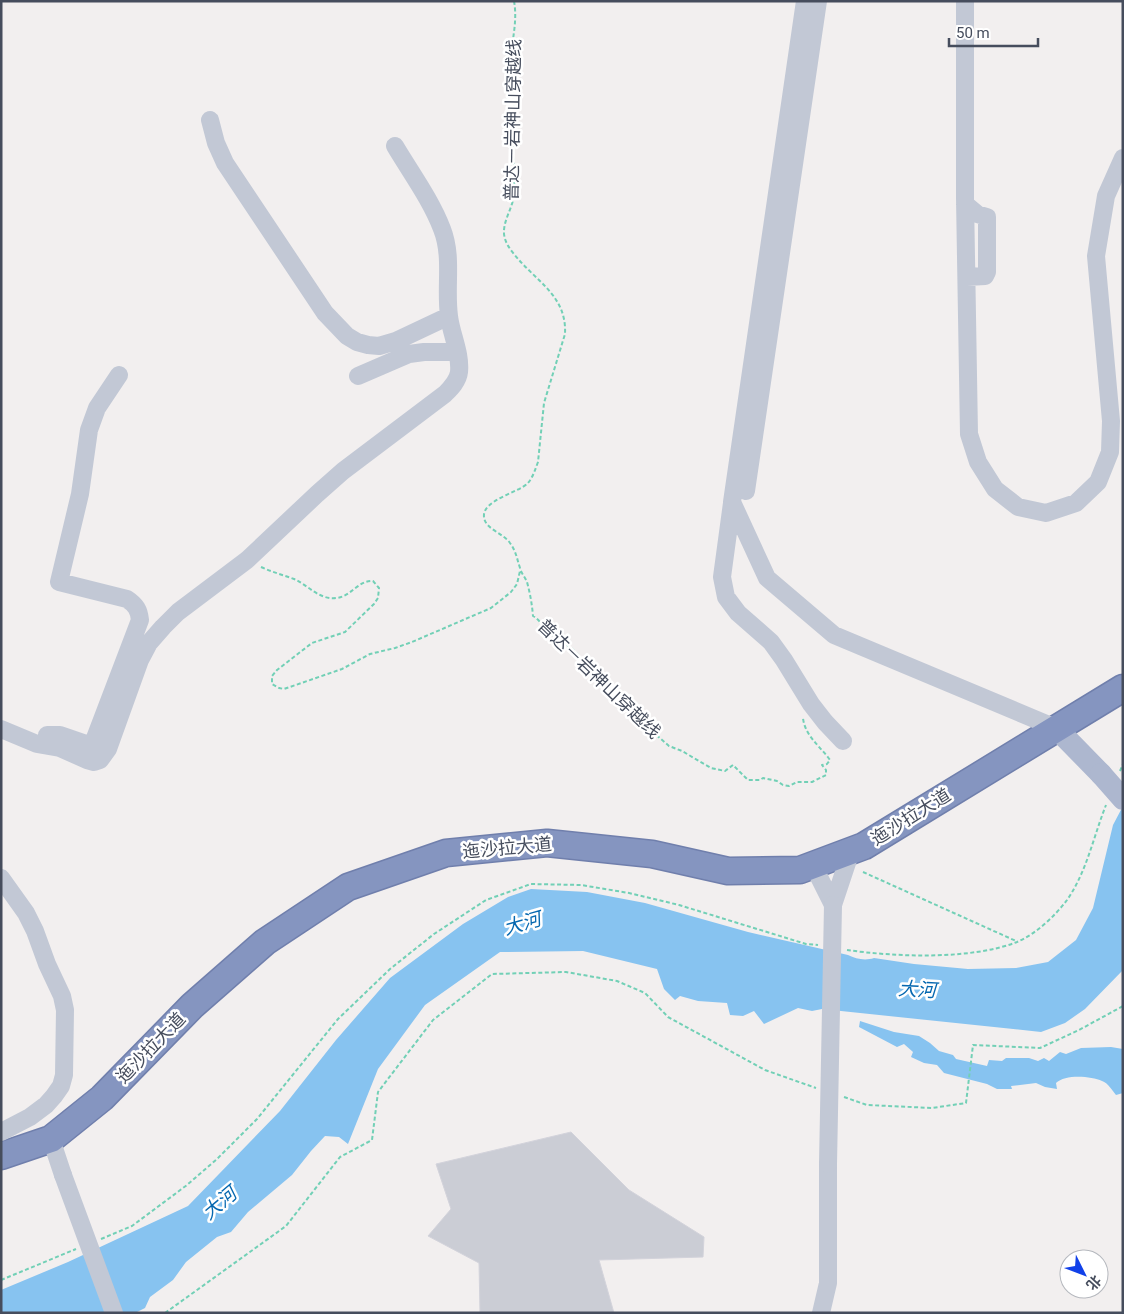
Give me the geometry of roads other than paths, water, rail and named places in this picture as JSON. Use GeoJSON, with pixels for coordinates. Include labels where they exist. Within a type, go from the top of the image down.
{"type":"FeatureCollection","features":[{"type":"Feature","properties":{"kind":"highway","name":"迤沙拉大道"},"geometry":{"type":"LineString","coordinates":[[1,1156],[51,1138],[102,1098],[192,1006],[265,942],[348,887],[446,853],[547,842],[652,854],[728,871],[800,870],[813,865],[857,862],[864,846],[1123,688]]}},
{"type":"Feature","properties":{"kind":"main road"},"geometry":{"type":"LineString","coordinates":[[1062,725],[1115,771],[1115,801]]}},
{"type":"Feature","properties":{"kind":"street"},"geometry":{"type":"LineString","coordinates":[[805,1],[722,577],[726,596],[738,613],[771,642],[810,704],[844,741]]}},
{"type":"Feature","properties":{"kind":"street"},"geometry":{"type":"LineString","coordinates":[[818,1],[744,504],[777,572],[842,626],[1062,725]]}},
{"type":"Feature","properties":{"kind":"street"},"geometry":{"type":"LineString","coordinates":[[955,1],[965,201],[969,434],[978,462],[996,489],[1018,508],[1046,514],[1076,503],[1098,482],[1110,452],[1111,421],[1096,256],[1106,196],[1123,158]]}},
{"type":"Feature","properties":{"kind":"street"},"geometry":{"type":"LineString","coordinates":[[965,1],[965,201]]}},
{"type":"Feature","properties":{"kind":"street"},"geometry":{"type":"LineString","coordinates":[[210,120],[216,143],[225,163],[325,313],[347,336],[357,342],[380,346],[396,341],[448,316]]}},
{"type":"Feature","properties":{"kind":"street"},"geometry":{"type":"LineString","coordinates":[[6,731],[37,744],[60,748],[87,760],[94,762],[100,760],[108,749],[140,660],[149,643],[163,627],[178,612],[247,560],[343,471],[445,394],[457,379],[459,371],[457,352],[448,316],[448,252],[442,229],[395,146]]}},
{"type":"Feature","properties":{"kind":"street"},"geometry":{"type":"LineString","coordinates":[[358,376],[409,354],[457,352]]}},
{"type":"Feature","properties":{"kind":"street"},"geometry":{"type":"LineString","coordinates":[[6,731],[60,735],[92,746],[137,631],[140,620],[139,612],[135,604],[127,598],[59,582],[80,494],[89,430],[97,408],[119,375]]}},
{"type":"Feature","properties":{"kind":"street"},"geometry":{"type":"LineString","coordinates":[[732,502],[767,578],[834,635],[1062,725]]}},
{"type":"Feature","properties":{"kind":"street"},"geometry":{"type":"LineString","coordinates":[[833,905],[857,862]]}},
{"type":"Feature","properties":{"kind":"street"},"geometry":{"type":"LineString","coordinates":[[813,865],[833,905],[828,1164],[828,1283],[821,1313]]}},
{"type":"Feature","properties":{"kind":"street"},"geometry":{"type":"LineString","coordinates":[[1,878],[26,913],[35,931],[47,964],[62,996],[65,1010],[64,1075],[61,1086],[46,1105],[30,1117],[1,1132]]}},
{"type":"Feature","properties":{"kind":"street"},"geometry":{"type":"LineString","coordinates":[[51,1138],[114,1313]]}},
{"type":"Feature","properties":{"kind":"water","name":"大河"},"geometry":{"type":"Polygon","coordinates":[[[1123,806],[1123,970],[1085,1009],[1065,1023],[1041,1032],[822,1009],[812,1011],[798,1008],[764,1024],[754,1011],[743,1016],[730,1015],[727,1003],[698,1001],[680,996],[675,1000],[664,989],[657,969],[583,951],[500,952],[425,1005],[378,1069],[348,1144],[339,1137],[325,1136],[292,1175],[248,1212],[231,1232],[217,1237],[186,1262],[173,1280],[150,1297],[145,1308],[135,1313],[1,1313],[1,1290],[68,1262],[188,1206],[280,1111],[336,1040],[390,978],[463,924],[508,897],[531,889],[587,892],[645,903],[748,932],[854,958],[874,958],[968,969],[1016,968],[1048,962],[1076,940],[1093,908],[1113,825],[1123,806]]]}},
{"type":"Feature","properties":{"kind":"water"},"geometry":{"type":"Polygon","coordinates":[[[860,1021],[894,1032],[919,1036],[939,1051],[953,1055],[956,1059],[987,1066],[989,1060],[1002,1061],[1006,1058],[1029,1058],[1038,1061],[1044,1058],[1049,1061],[1060,1052],[1066,1054],[1081,1048],[1111,1047],[1123,1049],[1123,1093],[1116,1095],[1110,1087],[1097,1079],[1078,1077],[1060,1080],[1056,1083],[1057,1089],[1036,1083],[1011,1086],[1012,1089],[997,1089],[987,1084],[944,1073],[937,1065],[924,1063],[911,1057],[913,1052],[904,1044],[897,1047],[859,1027],[860,1021]]]}}]}
